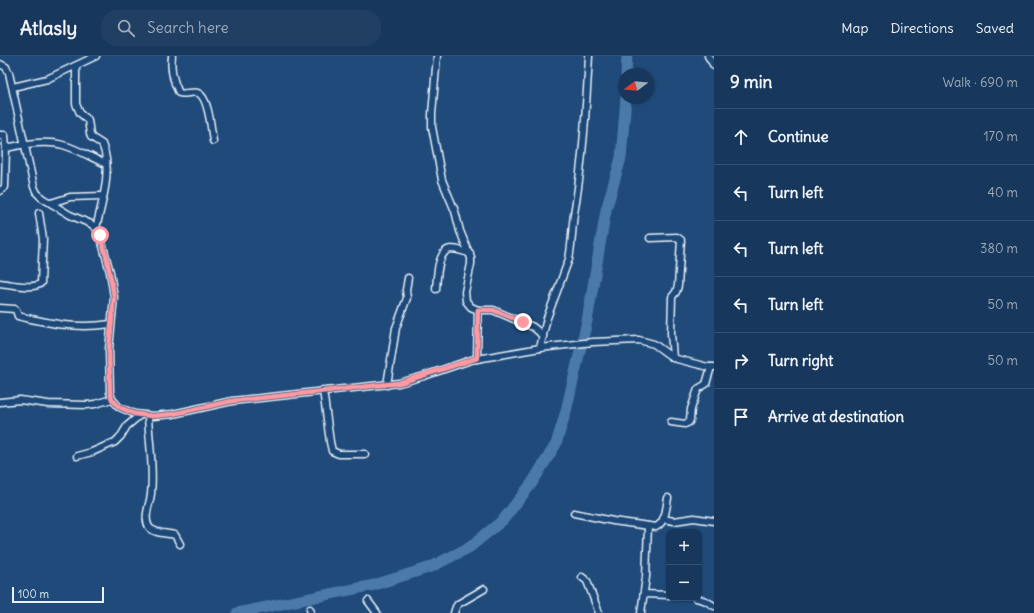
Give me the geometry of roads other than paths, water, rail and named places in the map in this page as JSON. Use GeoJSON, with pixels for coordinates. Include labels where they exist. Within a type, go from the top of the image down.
{"type":"FeatureCollection","features":[{"type":"Feature","properties":{"kind":"street"},"geometry":{"type":"LineString","coordinates":[[13,87],[47,79],[96,56]]}},
{"type":"Feature","properties":{"kind":"street"},"geometry":{"type":"LineString","coordinates":[[172,56],[170,68],[177,90],[182,94],[195,92],[200,93],[203,97],[210,117],[213,141]]}},
{"type":"Feature","properties":{"kind":"street"},"geometry":{"type":"LineString","coordinates":[[437,56],[432,114],[434,135],[442,180],[455,211],[460,231],[470,253],[472,264],[466,284],[465,295],[469,305],[478,310],[492,310],[503,313],[533,327],[542,337]]}},
{"type":"Feature","properties":{"kind":"street"},"geometry":{"type":"LineString","coordinates":[[540,348],[550,308],[569,259],[571,249],[574,213],[580,186],[589,56]]}},
{"type":"Feature","properties":{"kind":"street"},"geometry":{"type":"LineString","coordinates":[[708,56],[714,66]]}},
{"type":"Feature","properties":{"kind":"street"},"geometry":{"type":"LineString","coordinates":[[0,64],[6,68],[9,73],[34,187],[37,193],[42,198],[70,215],[91,224],[96,228],[100,235],[113,285],[114,304],[111,324],[109,365],[110,392],[112,399],[119,407],[140,415],[153,416],[173,414],[232,401],[387,384],[417,378],[477,358],[574,344],[639,340],[654,344],[673,358],[712,367],[706,384],[698,390],[691,409],[689,422],[685,424],[671,422]]}},
{"type":"Feature","properties":{"kind":"street"},"geometry":{"type":"LineString","coordinates":[[76,66],[76,104],[78,109],[88,120],[90,134],[102,144],[106,164],[103,196],[96,228]]}},
{"type":"Feature","properties":{"kind":"street"},"geometry":{"type":"LineString","coordinates":[[0,135],[5,135],[6,148],[6,184],[3,190],[0,191]]}},
{"type":"Feature","properties":{"kind":"street"},"geometry":{"type":"LineString","coordinates":[[6,148],[55,143],[106,164]]}},
{"type":"Feature","properties":{"kind":"street"},"geometry":{"type":"LineString","coordinates":[[51,203],[70,197],[103,196]]}},
{"type":"Feature","properties":{"kind":"street"},"geometry":{"type":"LineString","coordinates":[[0,283],[33,287],[39,286],[41,283],[43,239],[39,213]]}},
{"type":"Feature","properties":{"kind":"street"},"geometry":{"type":"LineString","coordinates":[[650,238],[677,237],[681,240],[678,286],[672,297],[673,358]]}},
{"type":"Feature","properties":{"kind":"street"},"geometry":{"type":"LineString","coordinates":[[436,289],[438,264],[442,256],[447,251],[452,249],[470,253]]}},
{"type":"Feature","properties":{"kind":"street"},"geometry":{"type":"LineString","coordinates":[[387,384],[396,328],[407,298],[406,290],[408,278]]}},
{"type":"Feature","properties":{"kind":"street"},"geometry":{"type":"LineString","coordinates":[[0,308],[15,309],[18,316],[62,326],[111,324]]}},
{"type":"Feature","properties":{"kind":"street"},"geometry":{"type":"LineString","coordinates":[[477,358],[478,310]]}},
{"type":"Feature","properties":{"kind":"street"},"geometry":{"type":"LineString","coordinates":[[323,390],[332,451],[339,454],[365,454]]}},
{"type":"Feature","properties":{"kind":"street"},"geometry":{"type":"LineString","coordinates":[[0,402],[20,400],[48,404],[82,405],[95,404],[112,399]]}},
{"type":"Feature","properties":{"kind":"street"},"geometry":{"type":"LineString","coordinates":[[76,456],[92,452],[115,442],[127,426],[140,415]]}},
{"type":"Feature","properties":{"kind":"street"},"geometry":{"type":"LineString","coordinates":[[148,416],[152,481],[147,522],[151,529],[155,531],[175,535],[180,544]]}},
{"type":"Feature","properties":{"kind":"street"},"geometry":{"type":"LineString","coordinates":[[574,513],[654,527],[658,526],[664,519],[668,498]]}},
{"type":"Feature","properties":{"kind":"street"},"geometry":{"type":"LineString","coordinates":[[664,519],[674,521],[694,518],[714,521]]}},
{"type":"Feature","properties":{"kind":"street"},"geometry":{"type":"LineString","coordinates":[[641,613],[646,577],[648,526]]}},
{"type":"Feature","properties":{"kind":"street"},"geometry":{"type":"LineString","coordinates":[[582,577],[587,581],[598,613]]}},
{"type":"Feature","properties":{"kind":"street"},"geometry":{"type":"LineString","coordinates":[[454,613],[458,604],[484,589]]}},
{"type":"Feature","properties":{"kind":"street"},"geometry":{"type":"LineString","coordinates":[[644,594],[666,595]]}},
{"type":"Feature","properties":{"kind":"street"},"geometry":{"type":"LineString","coordinates":[[702,600],[714,606]]}},
{"type":"Feature","properties":{"kind":"street"},"geometry":{"type":"LineString","coordinates":[[368,601],[377,613]]}},
{"type":"Feature","properties":{"kind":"waterway"},"geometry":{"type":"LineString","coordinates":[[626,68],[627,56]]}},
{"type":"Feature","properties":{"kind":"waterway"},"geometry":{"type":"LineString","coordinates":[[237,613],[374,585],[431,567],[470,547],[503,520],[532,483],[556,444],[566,411],[587,321],[606,210],[621,158],[626,104]]}}]}
